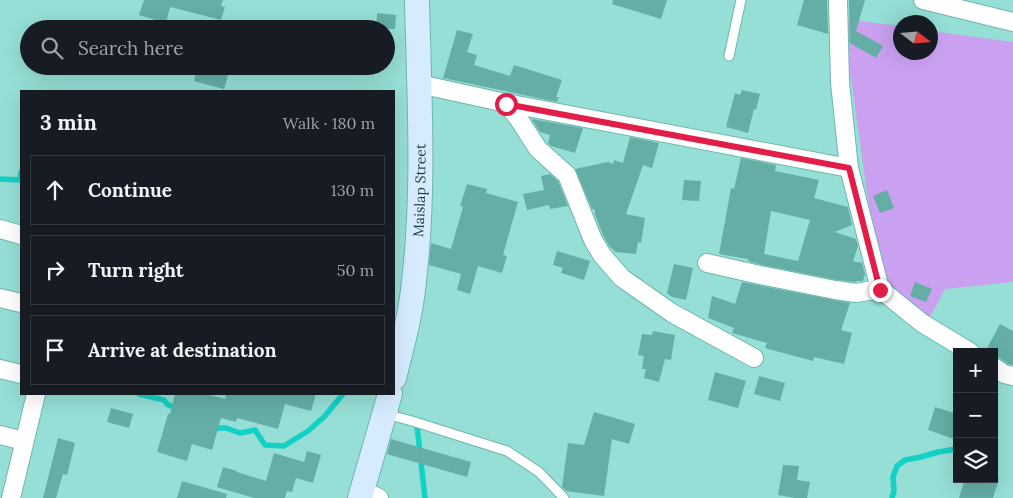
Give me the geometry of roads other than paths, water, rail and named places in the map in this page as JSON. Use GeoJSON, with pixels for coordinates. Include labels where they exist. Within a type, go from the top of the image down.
{"type":"FeatureCollection","features":[{"type":"Feature","properties":{"kind":"main road","name":"Maislap Street"},"geometry":{"type":"LineString","coordinates":[[395,374],[406,330],[414,283],[418,237],[420,176],[417,0]]}},
{"type":"Feature","properties":{"kind":"main road"},"geometry":{"type":"LineString","coordinates":[[367,495],[387,404]]}},
{"type":"Feature","properties":{"kind":"street"},"geometry":{"type":"LineString","coordinates":[[838,0],[840,83],[849,168],[880,290],[922,323],[963,348]]}},
{"type":"Feature","properties":{"kind":"street"},"geometry":{"type":"LineString","coordinates":[[923,0],[1013,22]]}},
{"type":"Feature","properties":{"kind":"street"},"geometry":{"type":"LineString","coordinates":[[419,84],[506,104],[849,168]]}},
{"type":"Feature","properties":{"kind":"street"},"geometry":{"type":"LineString","coordinates":[[506,104],[518,118],[538,149],[568,175],[592,240],[622,278],[672,313],[754,358]]}},
{"type":"Feature","properties":{"kind":"street"},"geometry":{"type":"LineString","coordinates":[[0,229],[20,235]]}},
{"type":"Feature","properties":{"kind":"street"},"geometry":{"type":"LineString","coordinates":[[706,263],[835,290],[856,293],[880,290]]}},
{"type":"Feature","properties":{"kind":"street"},"geometry":{"type":"LineString","coordinates":[[0,298],[20,303]]}},
{"type":"Feature","properties":{"kind":"street"},"geometry":{"type":"LineString","coordinates":[[0,369],[20,374]]}},
{"type":"Feature","properties":{"kind":"street"},"geometry":{"type":"LineString","coordinates":[[998,370],[1004,374],[1013,376]]}},
{"type":"Feature","properties":{"kind":"street"},"geometry":{"type":"LineString","coordinates":[[11,498],[36,395]]}},
{"type":"Feature","properties":{"kind":"street"},"geometry":{"type":"LineString","coordinates":[[0,435],[24,441]]}},
{"type":"Feature","properties":{"kind":"lane"},"geometry":{"type":"LineString","coordinates":[[729,56],[741,0]]}},
{"type":"Feature","properties":{"kind":"lane"},"geometry":{"type":"LineString","coordinates":[[387,404],[412,421],[507,451],[539,472],[564,498]]}},
{"type":"Feature","properties":{"kind":"waterway"},"geometry":{"type":"LineString","coordinates":[[0,179],[20,180]]}},
{"type":"Feature","properties":{"kind":"waterway"},"geometry":{"type":"LineString","coordinates":[[143,395],[164,400],[167,404],[177,409]]}},
{"type":"Feature","properties":{"kind":"waterway"},"geometry":{"type":"LineString","coordinates":[[212,428],[226,428],[240,433],[255,430],[265,445],[284,446],[308,431],[324,417],[342,395]]}},
{"type":"Feature","properties":{"kind":"waterway"},"geometry":{"type":"LineString","coordinates":[[413,423],[417,426],[425,498]]}},
{"type":"Feature","properties":{"kind":"waterway"},"geometry":{"type":"LineString","coordinates":[[892,498],[894,491],[893,477],[897,466],[905,460],[953,450]]}}]}
